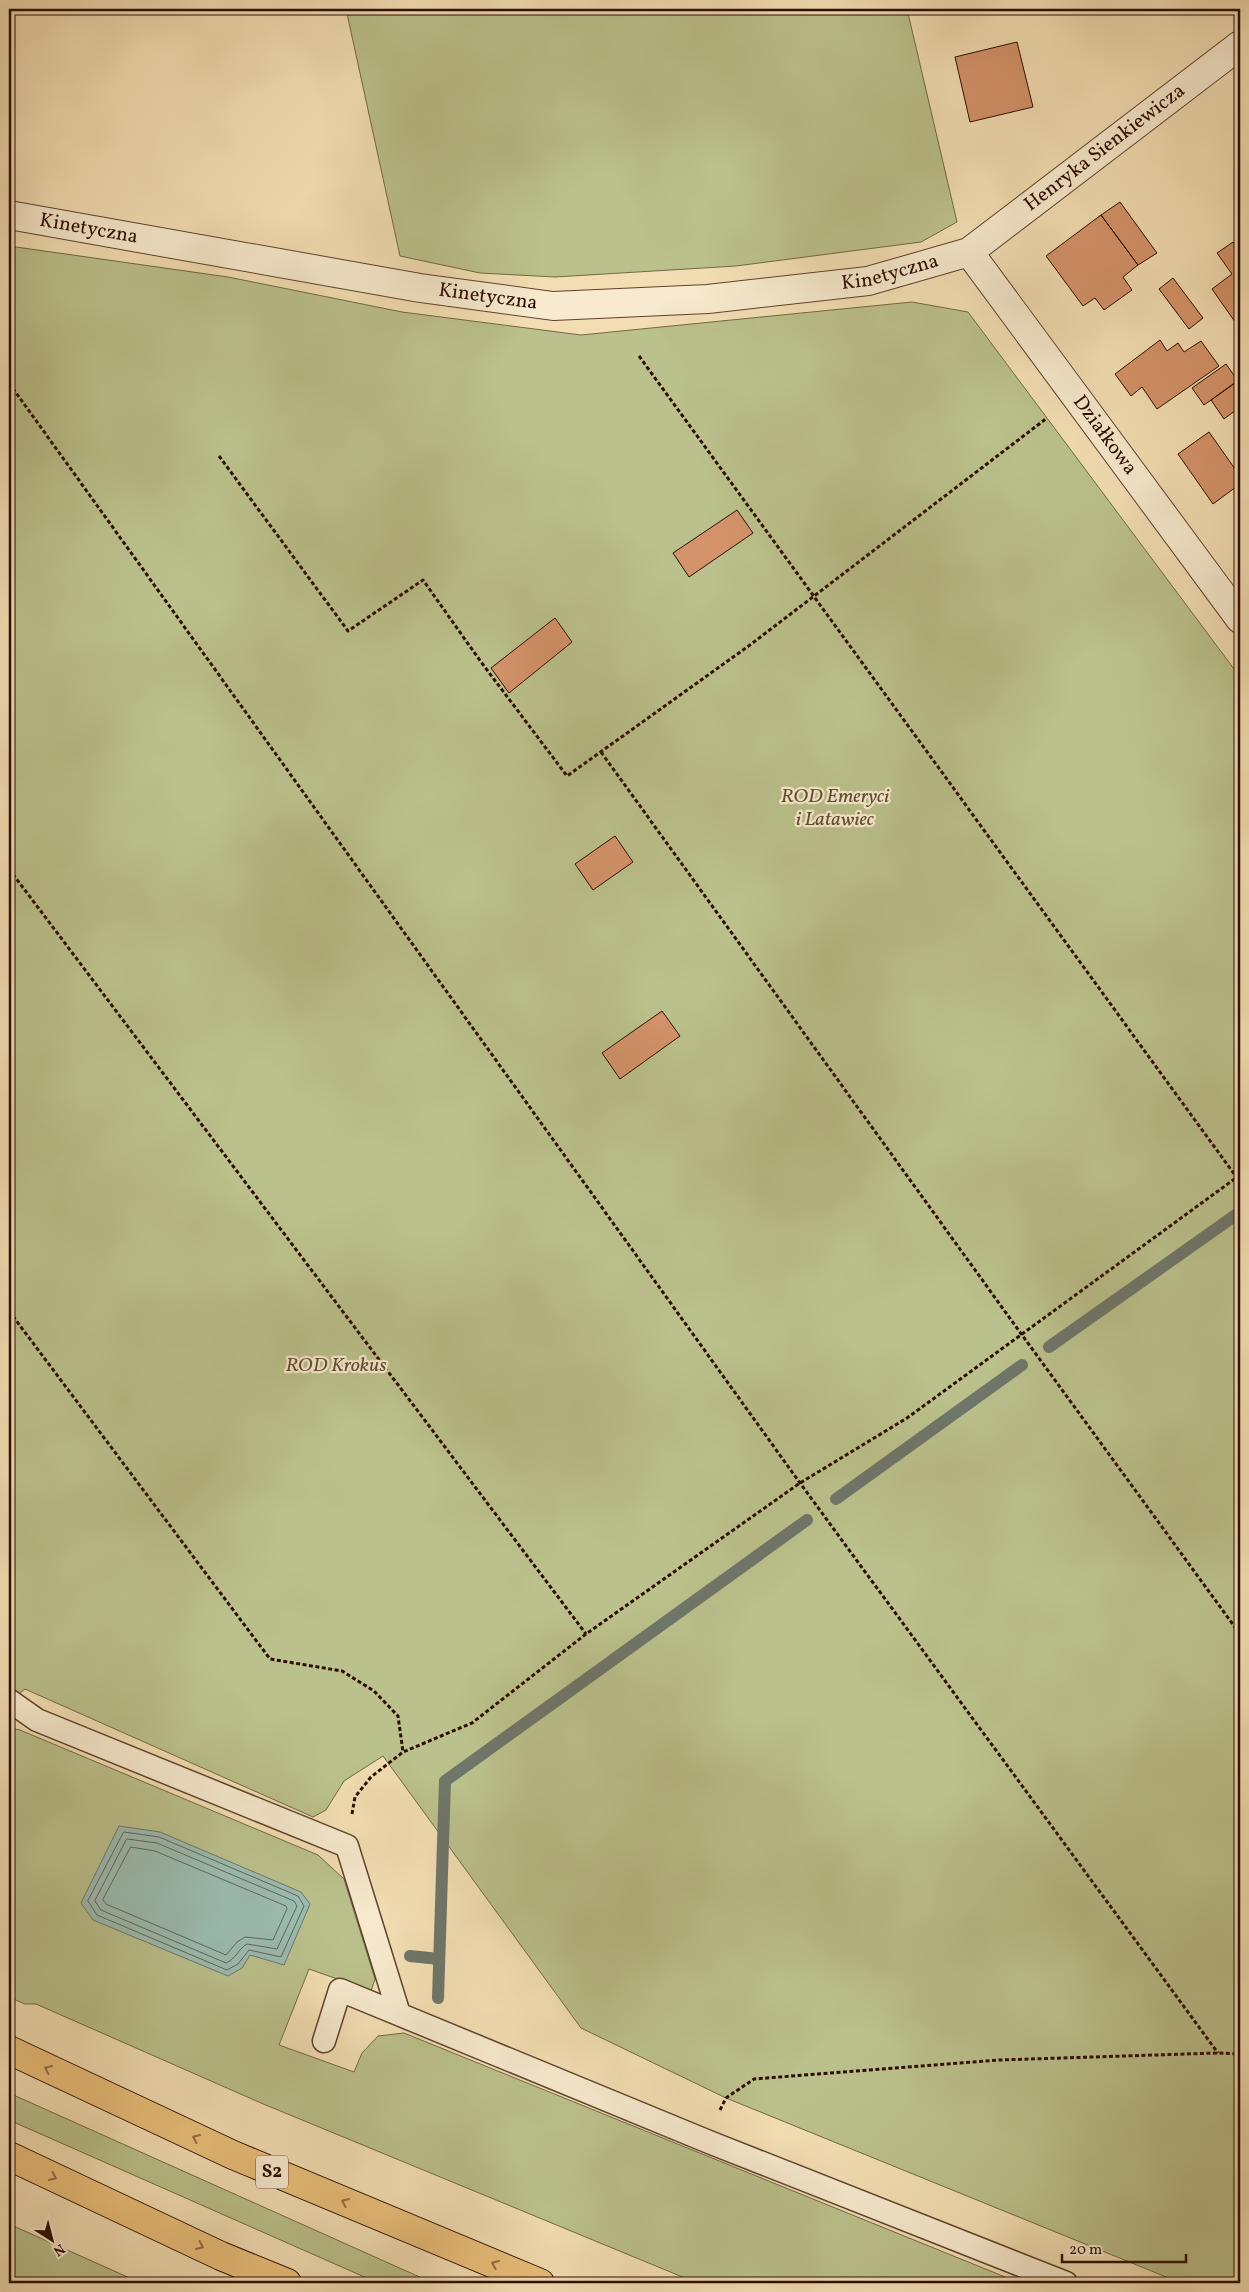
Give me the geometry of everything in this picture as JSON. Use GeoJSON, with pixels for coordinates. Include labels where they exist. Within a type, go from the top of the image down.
{"type":"FeatureCollection","features":[{"type":"Feature","properties":{"kind":"highway","name":"S2"},"geometry":{"type":"LineString","coordinates":[[9,2050],[233,2155],[540,2283]]}},
{"type":"Feature","properties":{"kind":"highway"},"geometry":{"type":"LineString","coordinates":[[9,2156],[221,2256],[286,2283]]}},
{"type":"Feature","properties":{"kind":"street","name":"Henryka Sienkiewicza"},"geometry":{"type":"LineString","coordinates":[[968,252],[1240,45]]}},
{"type":"Feature","properties":{"kind":"street","name":"Kinetyczna"},"geometry":{"type":"LineString","coordinates":[[9,215],[420,288],[553,306],[708,299],[868,281],[968,252]]}},
{"type":"Feature","properties":{"kind":"street","name":"Działkowa"},"geometry":{"type":"LineString","coordinates":[[968,252],[1240,619]]}},
{"type":"Feature","properties":{"kind":"lane"},"geometry":{"type":"LineString","coordinates":[[10,1701],[37,1720],[347,1846],[399,2014]]}},
{"type":"Feature","properties":{"kind":"lane"},"geometry":{"type":"LineString","coordinates":[[324,2041],[340,1990],[709,2142],[1066,2283]]}},
{"type":"Feature","properties":{"kind":"path"},"geometry":{"type":"LineString","coordinates":[[639,356],[1238,1176],[1240,1182]]}},
{"type":"Feature","properties":{"kind":"path"},"geometry":{"type":"LineString","coordinates":[[9,383],[800,1483],[1218,2053]]}},
{"type":"Feature","properties":{"kind":"path"},"geometry":{"type":"LineString","coordinates":[[219,456],[348,631],[423,580],[481,662],[567,776],[814,595],[1075,396]]}},
{"type":"Feature","properties":{"kind":"path"},"geometry":{"type":"LineString","coordinates":[[601,752],[1240,1634]]}},
{"type":"Feature","properties":{"kind":"path"},"geometry":{"type":"LineString","coordinates":[[9,869],[586,1634]]}},
{"type":"Feature","properties":{"kind":"path"},"geometry":{"type":"LineString","coordinates":[[347,1846],[355,1797],[371,1777],[403,1752],[472,1722],[586,1634],[800,1483],[907,1418],[1238,1176]]}},
{"type":"Feature","properties":{"kind":"path"},"geometry":{"type":"LineString","coordinates":[[9,1311],[270,1659],[342,1671],[374,1691],[398,1716],[403,1752]]}},
{"type":"Feature","properties":{"kind":"path"},"geometry":{"type":"LineString","coordinates":[[726,2098],[754,2079],[999,2060],[1218,2053],[1240,2054]]}},
{"type":"Feature","properties":{"kind":"green space"},"geometry":{"type":"Polygon","coordinates":[[[346,9],[907,9],[957,222],[921,242],[736,266],[555,277],[480,273],[400,256],[346,9]]]}},
{"type":"Feature","properties":{"kind":"green space","name":"ROD Emeryci i Latawiec"},"geometry":{"type":"Polygon","coordinates":[[[9,246],[228,277],[402,312],[581,335],[912,302],[968,312],[1240,677],[1240,2283],[1181,2283],[726,2098],[581,2028],[383,1756],[344,1781],[326,1810],[313,1817],[25,1689],[9,1702],[9,246]]]}},
{"type":"Feature","properties":{"kind":"green space"},"geometry":{"type":"Polygon","coordinates":[[[9,1728],[20,1730],[318,1855],[344,1879],[375,1979],[371,1991],[309,1969],[279,2045],[354,2072],[362,2053],[378,2036],[404,2033],[1020,2283],[697,2283],[261,2103],[36,2004],[25,2004],[9,1997],[9,1728]]]}},
{"type":"Feature","properties":{"kind":"green space"},"geometry":{"type":"Polygon","coordinates":[[[9,2093],[433,2283],[378,2283],[9,2120],[9,2093]]]}},
{"type":"Feature","properties":{"kind":"green space"},"geometry":{"type":"Polygon","coordinates":[[[9,2224],[141,2283],[9,2283],[9,2224]]]}},
{"type":"Feature","properties":{"kind":"water"},"geometry":{"type":"Polygon","coordinates":[[[119,1826],[160,1832],[301,1892],[310,1904],[284,1965],[250,1955],[242,1968],[228,1976],[93,1920],[81,1903],[119,1826]]]}},
{"type":"Feature","properties":{"kind":"building"},"geometry":{"type":"Polygon","coordinates":[[[1017,42],[1033,107],[970,122],[955,57],[1017,42]]]}},
{"type":"Feature","properties":{"kind":"building"},"geometry":{"type":"Polygon","coordinates":[[[1120,202],[1157,253],[1138,265],[1101,215],[1120,202]]]}},
{"type":"Feature","properties":{"kind":"building"},"geometry":{"type":"Polygon","coordinates":[[[1101,215],[1138,265],[1123,277],[1132,290],[1104,310],[1095,298],[1083,306],[1046,256],[1101,215]]]}},
{"type":"Feature","properties":{"kind":"building"},"geometry":{"type":"Polygon","coordinates":[[[1233,242],[1240,252],[1240,329],[1212,289],[1232,274],[1217,253],[1233,242]]]}},
{"type":"Feature","properties":{"kind":"building"},"geometry":{"type":"Polygon","coordinates":[[[1173,278],[1203,318],[1189,329],[1159,289],[1173,278]]]}},
{"type":"Feature","properties":{"kind":"building"},"geometry":{"type":"Polygon","coordinates":[[[1160,340],[1167,351],[1178,343],[1184,352],[1201,341],[1219,366],[1157,409],[1142,387],[1131,396],[1115,374],[1160,340]]]}},
{"type":"Feature","properties":{"kind":"building"},"geometry":{"type":"Polygon","coordinates":[[[1226,364],[1238,381],[1204,405],[1192,388],[1226,364]]]}},
{"type":"Feature","properties":{"kind":"building"},"geometry":{"type":"Polygon","coordinates":[[[1240,379],[1240,407],[1224,419],[1211,400],[1240,379]]]}},
{"type":"Feature","properties":{"kind":"building"},"geometry":{"type":"Polygon","coordinates":[[[1209,432],[1240,476],[1240,484],[1213,504],[1178,454],[1209,432]]]}},
{"type":"Feature","properties":{"kind":"building"},"geometry":{"type":"Polygon","coordinates":[[[737,510],[753,533],[689,577],[673,553],[737,510]]]}},
{"type":"Feature","properties":{"kind":"building"},"geometry":{"type":"Polygon","coordinates":[[[555,618],[572,642],[509,693],[491,668],[555,618]]]}},
{"type":"Feature","properties":{"kind":"building"},"geometry":{"type":"Polygon","coordinates":[[[615,836],[633,862],[593,890],[575,864],[615,836]]]}},
{"type":"Feature","properties":{"kind":"building"},"geometry":{"type":"Polygon","coordinates":[[[662,1011],[680,1036],[620,1079],[602,1053],[662,1011]]]}},
{"type":"Feature","properties":{"kind":"waterway"},"geometry":{"type":"LineString","coordinates":[[1049,1347],[1240,1212]]}},
{"type":"Feature","properties":{"kind":"waterway"},"geometry":{"type":"LineString","coordinates":[[836,1499],[1022,1365]]}},
{"type":"Feature","properties":{"kind":"waterway"},"geometry":{"type":"LineString","coordinates":[[438,1998],[445,1781],[807,1520]]}},
{"type":"Feature","properties":{"kind":"waterway"},"geometry":{"type":"LineString","coordinates":[[410,1956],[439,1959]]}},
{"type":"Feature","properties":{"kind":"park label","name":"ROD Krokus"},"geometry":{"type":"Point","coordinates":[336,1366]}}]}
